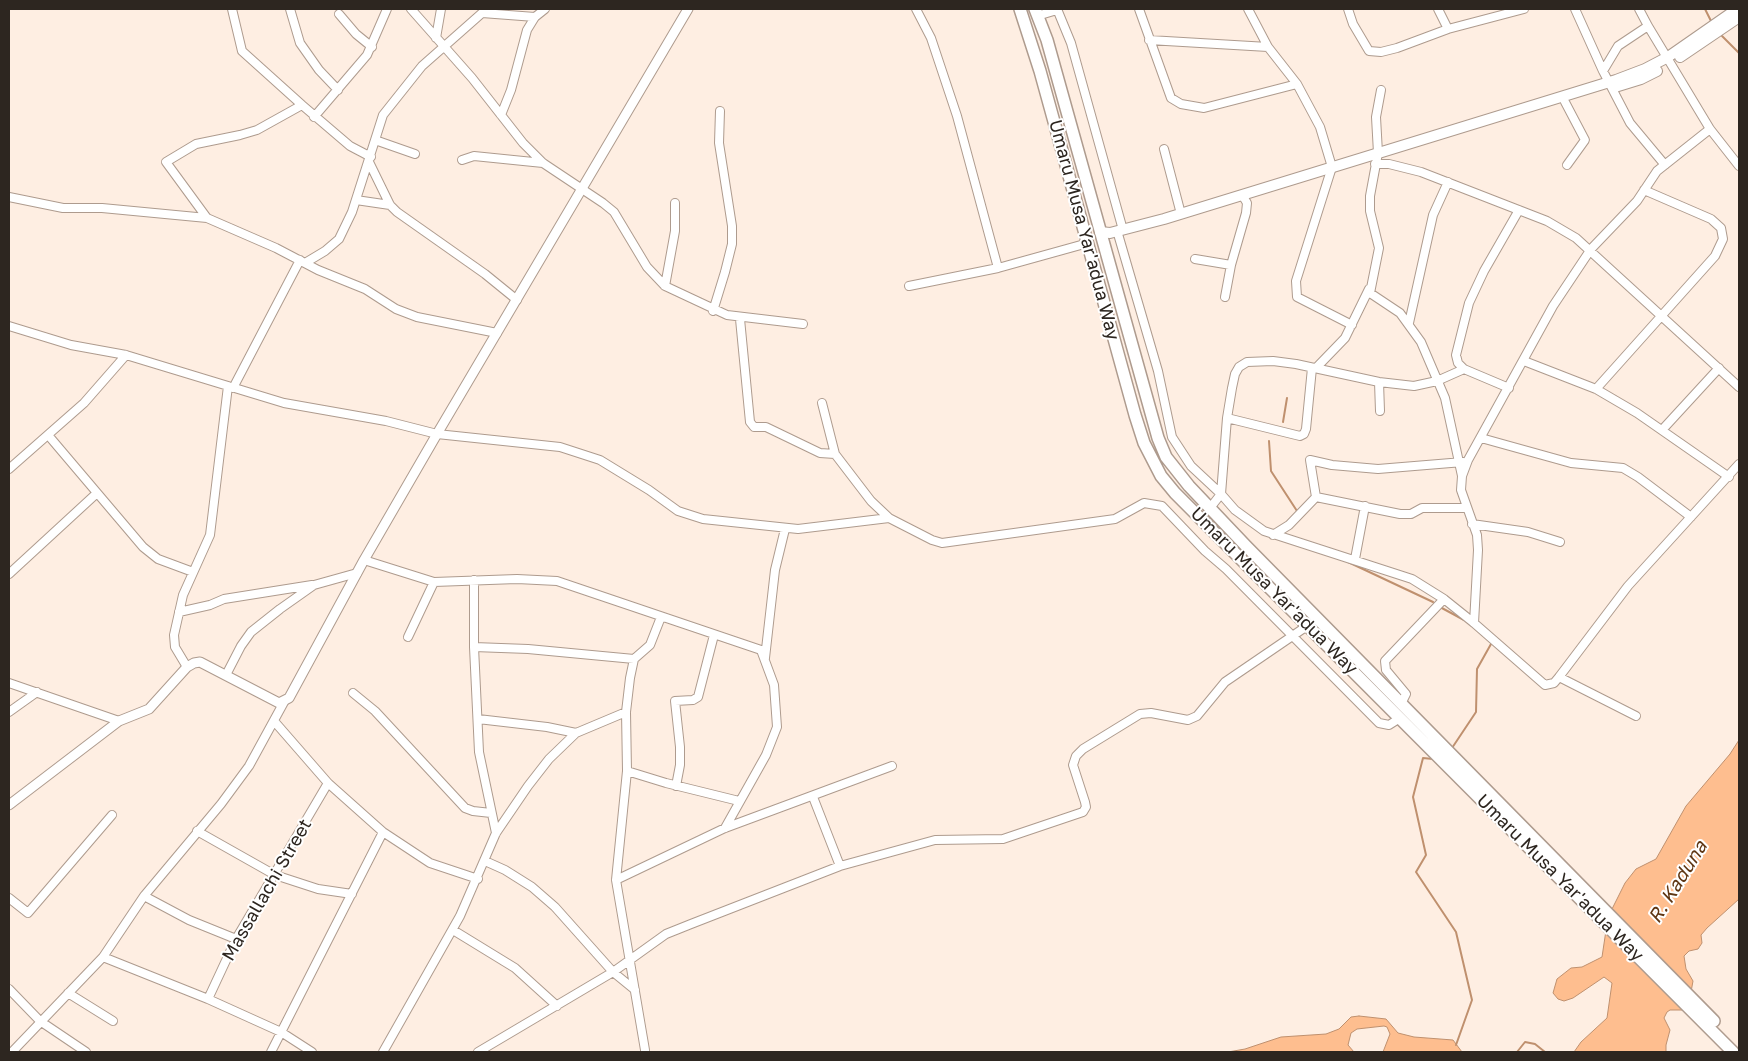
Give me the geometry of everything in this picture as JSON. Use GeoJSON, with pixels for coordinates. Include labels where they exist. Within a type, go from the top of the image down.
{"type":"FeatureCollection","features":[{"type":"Feature","properties":{"kind":"main road","name":"Umaru Musa Yar'adua Way"},"geometry":{"type":"LineString","coordinates":[[1020,9],[1029,33],[1135,416],[1151,460],[1175,493],[1307,626],[1739,1048]]}},
{"type":"Feature","properties":{"kind":"main road"},"geometry":{"type":"LineString","coordinates":[[1669,61],[1737,9]]}},
{"type":"Feature","properties":{"kind":"main road","name":"Umaru Musa Yar'adua Way"},"geometry":{"type":"LineString","coordinates":[[1036,12],[1047,40],[1158,438],[1166,457],[1176,471],[1210,508],[1401,704],[1733,1052]]}},
{"type":"Feature","properties":{"kind":"main road"},"geometry":{"type":"LineString","coordinates":[[1121,232],[1566,102],[1669,61],[1739,16]]}},
{"type":"Feature","properties":{"kind":"main road"},"geometry":{"type":"LineString","coordinates":[[1376,159],[1609,85]]}},
{"type":"Feature","properties":{"kind":"main road"},"geometry":{"type":"LineString","coordinates":[[1101,237],[1175,220],[1331,170]]}},
{"type":"Feature","properties":{"kind":"street"},"geometry":{"type":"LineString","coordinates":[[232,9],[242,51],[314,118],[370,160],[390,205]]}},
{"type":"Feature","properties":{"kind":"street"},"geometry":{"type":"LineString","coordinates":[[290,9],[300,43],[319,70],[338,90]]}},
{"type":"Feature","properties":{"kind":"street"},"geometry":{"type":"LineString","coordinates":[[314,118],[372,47],[387,9]]}},
{"type":"Feature","properties":{"kind":"street"},"geometry":{"type":"LineString","coordinates":[[411,9],[472,78],[523,143],[543,163],[603,202],[614,212],[647,267],[665,286],[713,310],[740,319],[803,324]]}},
{"type":"Feature","properties":{"kind":"street"},"geometry":{"type":"LineString","coordinates":[[436,38],[441,9]]}},
{"type":"Feature","properties":{"kind":"street"},"geometry":{"type":"LineString","coordinates":[[501,114],[511,90],[527,30],[535,17],[545,9]]}},
{"type":"Feature","properties":{"kind":"street"},"geometry":{"type":"LineString","coordinates":[[12,1052],[103,957],[144,896],[221,804],[249,766],[437,434],[688,9]]}},
{"type":"Feature","properties":{"kind":"street"},"geometry":{"type":"LineString","coordinates":[[916,9],[931,38],[957,116],[998,268]]}},
{"type":"Feature","properties":{"kind":"street"},"geometry":{"type":"LineString","coordinates":[[1036,12],[1057,9],[1072,43],[1156,363],[1172,437],[1191,466],[1253,525],[1273,535],[1355,559],[1412,579],[1444,599],[1545,685],[1554,683],[1560,677],[1628,586],[1739,464]]}},
{"type":"Feature","properties":{"kind":"street"},"geometry":{"type":"LineString","coordinates":[[1139,9],[1171,98],[1181,104],[1204,108],[1297,84]]}},
{"type":"Feature","properties":{"kind":"street"},"geometry":{"type":"LineString","coordinates":[[1248,9],[1268,46],[1297,84],[1320,127],[1331,170],[1295,288],[1299,299],[1352,325]]}},
{"type":"Feature","properties":{"kind":"street"},"geometry":{"type":"LineString","coordinates":[[1348,9],[1353,24],[1369,50],[1381,52],[1448,29],[1524,9]]}},
{"type":"Feature","properties":{"kind":"street"},"geometry":{"type":"LineString","coordinates":[[1438,9],[1448,29]]}},
{"type":"Feature","properties":{"kind":"street"},"geometry":{"type":"LineString","coordinates":[[1575,9],[1609,85],[1640,138],[1665,165]]}},
{"type":"Feature","properties":{"kind":"street"},"geometry":{"type":"LineString","coordinates":[[1639,9],[1710,129],[1739,166]]}},
{"type":"Feature","properties":{"kind":"street"},"geometry":{"type":"LineString","coordinates":[[187,667],[175,647],[174,635],[183,595],[210,535],[214,518],[231,387],[303,261],[325,251],[339,239],[356,200],[383,115],[422,66],[476,17],[489,11],[535,17]]}},
{"type":"Feature","properties":{"kind":"street"},"geometry":{"type":"LineString","coordinates":[[339,14],[356,34],[372,47]]}},
{"type":"Feature","properties":{"kind":"street"},"geometry":{"type":"LineString","coordinates":[[1603,71],[1618,46],[1648,26]]}},
{"type":"Feature","properties":{"kind":"street"},"geometry":{"type":"LineString","coordinates":[[1149,40],[1268,46]]}},
{"type":"Feature","properties":{"kind":"street"},"geometry":{"type":"LineString","coordinates":[[1227,418],[1300,436],[1304,434],[1314,368],[1340,346],[1352,325],[1370,287],[1379,248],[1370,211],[1376,159],[1376,117],[1381,90]]}},
{"type":"Feature","properties":{"kind":"street"},"geometry":{"type":"LineString","coordinates":[[1566,102],[1585,140],[1567,165]]}},
{"type":"Feature","properties":{"kind":"street"},"geometry":{"type":"LineString","coordinates":[[208,218],[166,160],[196,144],[257,130],[302,105]]}},
{"type":"Feature","properties":{"kind":"street"},"geometry":{"type":"LineString","coordinates":[[713,310],[732,244],[732,226],[719,143],[720,111]]}},
{"type":"Feature","properties":{"kind":"street"},"geometry":{"type":"LineString","coordinates":[[1474,623],[1478,550],[1461,490],[1462,476],[1468,460],[1553,306],[1591,249],[1637,201],[1656,171],[1710,129]]}},
{"type":"Feature","properties":{"kind":"street"},"geometry":{"type":"LineString","coordinates":[[376,140],[415,154]]}},
{"type":"Feature","properties":{"kind":"street"},"geometry":{"type":"LineString","coordinates":[[1164,149],[1181,214]]}},
{"type":"Feature","properties":{"kind":"street"},"geometry":{"type":"LineString","coordinates":[[462,160],[474,156],[543,163]]}},
{"type":"Feature","properties":{"kind":"street"},"geometry":{"type":"LineString","coordinates":[[1376,159],[1448,182],[1547,221],[1576,238],[1591,249],[1739,387]]}},
{"type":"Feature","properties":{"kind":"street"},"geometry":{"type":"LineString","coordinates":[[1409,323],[1433,215],[1448,182]]}},
{"type":"Feature","properties":{"kind":"street"},"geometry":{"type":"LineString","coordinates":[[1596,389],[1715,256],[1723,239],[1721,228],[1711,219],[1644,190]]}},
{"type":"Feature","properties":{"kind":"street"},"geometry":{"type":"LineString","coordinates":[[9,197],[63,208],[112,209],[208,218],[303,261],[318,270],[364,288],[396,309],[417,317],[497,333]]}},
{"type":"Feature","properties":{"kind":"street"},"geometry":{"type":"LineString","coordinates":[[1225,297],[1231,265],[1246,212],[1247,203],[1244,198]]}},
{"type":"Feature","properties":{"kind":"street"},"geometry":{"type":"LineString","coordinates":[[356,200],[390,205],[485,274],[517,300]]}},
{"type":"Feature","properties":{"kind":"street"},"geometry":{"type":"LineString","coordinates":[[665,286],[675,230],[675,203]]}},
{"type":"Feature","properties":{"kind":"street"},"geometry":{"type":"LineString","coordinates":[[1509,388],[1464,369],[1458,363],[1456,355],[1469,302],[1484,271],[1519,210]]}},
{"type":"Feature","properties":{"kind":"street"},"geometry":{"type":"LineString","coordinates":[[909,286],[998,268],[1088,243]]}},
{"type":"Feature","properties":{"kind":"street"},"geometry":{"type":"LineString","coordinates":[[1195,260],[1231,265]]}},
{"type":"Feature","properties":{"kind":"street"},"geometry":{"type":"LineString","coordinates":[[1370,287],[1370,293],[1373,296],[1400,313],[1421,342],[1450,417],[1462,476]]}},
{"type":"Feature","properties":{"kind":"street"},"geometry":{"type":"LineString","coordinates":[[740,319],[750,422],[754,427],[766,428],[820,453],[835,454]]}},
{"type":"Feature","properties":{"kind":"street"},"geometry":{"type":"LineString","coordinates":[[9,326],[71,345],[126,356],[284,403],[386,421],[437,434],[560,447],[600,460],[649,490],[678,511],[703,519],[719,519],[785,529],[804,529],[888,518]]}},
{"type":"Feature","properties":{"kind":"street"},"geometry":{"type":"LineString","coordinates":[[9,469],[84,403],[126,356]]}},
{"type":"Feature","properties":{"kind":"street"},"geometry":{"type":"LineString","coordinates":[[1210,508],[1221,494],[1227,418],[1235,374],[1247,362],[1273,361],[1379,382],[1414,386],[1437,381],[1464,369]]}},
{"type":"Feature","properties":{"kind":"street"},"geometry":{"type":"LineString","coordinates":[[1524,361],[1596,389],[1662,430],[1729,477]]}},
{"type":"Feature","properties":{"kind":"street"},"geometry":{"type":"LineString","coordinates":[[1662,430],[1719,368]]}},
{"type":"Feature","properties":{"kind":"street"},"geometry":{"type":"LineString","coordinates":[[1379,382],[1380,411]]}},
{"type":"Feature","properties":{"kind":"street"},"geometry":{"type":"LineString","coordinates":[[822,404],[835,454],[871,501],[888,518],[932,540],[946,542],[1115,518],[1144,503],[1162,506],[1379,723],[1389,725],[1400,718]]}},
{"type":"Feature","properties":{"kind":"street"},"geometry":{"type":"LineString","coordinates":[[48,435],[152,554],[158,559],[193,572]]}},
{"type":"Feature","properties":{"kind":"street"},"geometry":{"type":"LineString","coordinates":[[1481,438],[1572,463],[1623,468],[1638,476],[1691,517]]}},
{"type":"Feature","properties":{"kind":"street"},"geometry":{"type":"LineString","coordinates":[[1316,498],[1310,460],[1332,465],[1378,469],[1459,464],[1468,460]]}},
{"type":"Feature","properties":{"kind":"street"},"geometry":{"type":"LineString","coordinates":[[9,574],[97,492]]}},
{"type":"Feature","properties":{"kind":"street"},"geometry":{"type":"LineString","coordinates":[[1273,535],[1289,525],[1316,498]]}},
{"type":"Feature","properties":{"kind":"street"},"geometry":{"type":"LineString","coordinates":[[1316,498],[1400,514],[1411,514],[1422,508],[1465,508]]}},
{"type":"Feature","properties":{"kind":"street"},"geometry":{"type":"LineString","coordinates":[[1355,559],[1365,506]]}},
{"type":"Feature","properties":{"kind":"street"},"geometry":{"type":"LineString","coordinates":[[1472,524],[1528,532],[1560,542]]}},
{"type":"Feature","properties":{"kind":"street"},"geometry":{"type":"LineString","coordinates":[[765,658],[775,570],[785,529]]}},
{"type":"Feature","properties":{"kind":"street"},"geometry":{"type":"LineString","coordinates":[[364,560],[434,582],[474,580],[557,581],[761,650],[774,685],[777,726],[766,756],[725,828]]}},
{"type":"Feature","properties":{"kind":"street"},"geometry":{"type":"LineString","coordinates":[[179,612],[210,605],[224,598],[314,584],[357,573]]}},
{"type":"Feature","properties":{"kind":"street"},"geometry":{"type":"LineString","coordinates":[[474,580],[474,647],[479,752],[496,833]]}},
{"type":"Feature","properties":{"kind":"street"},"geometry":{"type":"LineString","coordinates":[[408,638],[434,582]]}},
{"type":"Feature","properties":{"kind":"street"},"geometry":{"type":"LineString","coordinates":[[226,675],[241,646],[251,632],[314,584]]}},
{"type":"Feature","properties":{"kind":"street"},"geometry":{"type":"LineString","coordinates":[[1401,704],[1406,694],[1386,670],[1385,661],[1444,599]]}},
{"type":"Feature","properties":{"kind":"street"},"geometry":{"type":"LineString","coordinates":[[645,1050],[616,880],[627,771],[626,712],[634,659],[650,645],[661,617]]}},
{"type":"Feature","properties":{"kind":"street"},"geometry":{"type":"LineString","coordinates":[[478,1052],[630,962],[666,934],[840,866],[935,840],[1003,839],[1083,812],[1086,807],[1085,802],[1073,765],[1076,756],[1083,749],[1140,714],[1151,713],[1188,720],[1197,716],[1225,682],[1292,634],[1307,626]]}},
{"type":"Feature","properties":{"kind":"street"},"geometry":{"type":"LineString","coordinates":[[676,786],[680,765],[680,747],[676,701],[693,700],[698,697],[714,635]]}},
{"type":"Feature","properties":{"kind":"street"},"geometry":{"type":"LineString","coordinates":[[474,647],[528,649],[634,659]]}},
{"type":"Feature","properties":{"kind":"street"},"geometry":{"type":"LineString","coordinates":[[9,805],[119,721],[150,710],[187,667],[200,662],[279,703],[284,702]]}},
{"type":"Feature","properties":{"kind":"street"},"geometry":{"type":"LineString","coordinates":[[1560,677],[1636,716]]}},
{"type":"Feature","properties":{"kind":"street"},"geometry":{"type":"LineString","coordinates":[[9,683],[119,721]]}},
{"type":"Feature","properties":{"kind":"street"},"geometry":{"type":"LineString","coordinates":[[9,712],[37,692]]}},
{"type":"Feature","properties":{"kind":"street"},"geometry":{"type":"LineString","coordinates":[[353,693],[375,711],[466,808],[473,811],[491,813]]}},
{"type":"Feature","properties":{"kind":"street"},"geometry":{"type":"LineString","coordinates":[[382,1052],[453,930],[478,879],[496,833],[549,759],[576,733],[626,712]]}},
{"type":"Feature","properties":{"kind":"street"},"geometry":{"type":"LineString","coordinates":[[478,719],[547,727],[576,733]]}},
{"type":"Feature","properties":{"kind":"street"},"geometry":{"type":"LineString","coordinates":[[274,721],[328,783],[383,832],[430,863],[478,879]]}},
{"type":"Feature","properties":{"kind":"street"},"geometry":{"type":"LineString","coordinates":[[616,880],[725,828],[813,797],[892,766]]}},
{"type":"Feature","properties":{"kind":"street"},"geometry":{"type":"LineString","coordinates":[[627,771],[676,786],[739,801]]}},
{"type":"Feature","properties":{"kind":"street","name":"Massallachi Street"},"geometry":{"type":"LineString","coordinates":[[208,999],[236,940],[328,783]]}},
{"type":"Feature","properties":{"kind":"street"},"geometry":{"type":"LineString","coordinates":[[813,797],[840,866]]}},
{"type":"Feature","properties":{"kind":"street"},"geometry":{"type":"LineString","coordinates":[[9,898],[28,913],[112,815]]}},
{"type":"Feature","properties":{"kind":"street"},"geometry":{"type":"LineString","coordinates":[[197,831],[275,875],[318,889],[352,894]]}},
{"type":"Feature","properties":{"kind":"street"},"geometry":{"type":"LineString","coordinates":[[271,1052],[383,832]]}},
{"type":"Feature","properties":{"kind":"street"},"geometry":{"type":"LineString","coordinates":[[485,861],[505,870],[532,887],[555,907],[613,972],[634,990]]}},
{"type":"Feature","properties":{"kind":"street"},"geometry":{"type":"LineString","coordinates":[[144,896],[189,920],[236,940]]}},
{"type":"Feature","properties":{"kind":"street"},"geometry":{"type":"LineString","coordinates":[[453,930],[515,968],[557,1006]]}},
{"type":"Feature","properties":{"kind":"street"},"geometry":{"type":"LineString","coordinates":[[103,957],[208,999],[281,1032],[312,1052]]}},
{"type":"Feature","properties":{"kind":"street"},"geometry":{"type":"LineString","coordinates":[[9,989],[40,1021],[86,1052]]}},
{"type":"Feature","properties":{"kind":"street"},"geometry":{"type":"LineString","coordinates":[[68,993],[113,1021]]}},
{"type":"Feature","properties":{"kind":"water","name":"R. Kaduna"},"geometry":{"type":"Polygon","coordinates":[[[1739,740],[1739,899],[1701,935],[1702,943],[1698,949],[1689,951],[1684,956],[1686,969],[1693,981],[1691,992],[1682,1010],[1670,1010],[1664,1018],[1670,1030],[1666,1052],[1574,1052],[1581,1042],[1607,1018],[1612,983],[1604,977],[1573,998],[1564,1001],[1558,999],[1553,993],[1557,979],[1571,968],[1582,967],[1602,957],[1608,917],[1625,883],[1636,869],[1656,859],[1686,806],[1730,754],[1739,740]]]}},
{"type":"Feature","properties":{"kind":"water"},"geometry":{"type":"Polygon","coordinates":[[[1351,1017],[1386,1019],[1398,1033],[1414,1037],[1453,1040],[1462,1052],[1383,1052],[1390,1034],[1387,1027],[1384,1026],[1357,1029],[1351,1033],[1348,1045],[1354,1052],[1228,1052],[1245,1049],[1281,1037],[1326,1034],[1339,1029],[1351,1017]]]}},
{"type":"Feature","properties":{"kind":"waterway"},"geometry":{"type":"LineString","coordinates":[[1705,9],[1712,23]]}},
{"type":"Feature","properties":{"kind":"waterway"},"geometry":{"type":"LineString","coordinates":[[1722,36],[1739,53]]}},
{"type":"Feature","properties":{"kind":"waterway"},"geometry":{"type":"LineString","coordinates":[[1283,422],[1287,398]]}},
{"type":"Feature","properties":{"kind":"waterway"},"geometry":{"type":"LineString","coordinates":[[1269,441],[1271,471],[1297,511]]}},
{"type":"Feature","properties":{"kind":"waterway"},"geometry":{"type":"LineString","coordinates":[[1348,562],[1433,602]]}},
{"type":"Feature","properties":{"kind":"waterway"},"geometry":{"type":"LineString","coordinates":[[1440,607],[1464,620]]}},
{"type":"Feature","properties":{"kind":"waterway"},"geometry":{"type":"LineString","coordinates":[[1452,748],[1476,712],[1477,669],[1491,644]]}},
{"type":"Feature","properties":{"kind":"waterway"},"geometry":{"type":"LineString","coordinates":[[1433,759],[1423,758],[1413,797],[1426,855],[1416,872],[1456,932],[1472,1000],[1456,1045]]}},
{"type":"Feature","properties":{"kind":"waterway"},"geometry":{"type":"LineString","coordinates":[[1517,1052],[1525,1042],[1535,1044],[1545,1052]]}}]}
